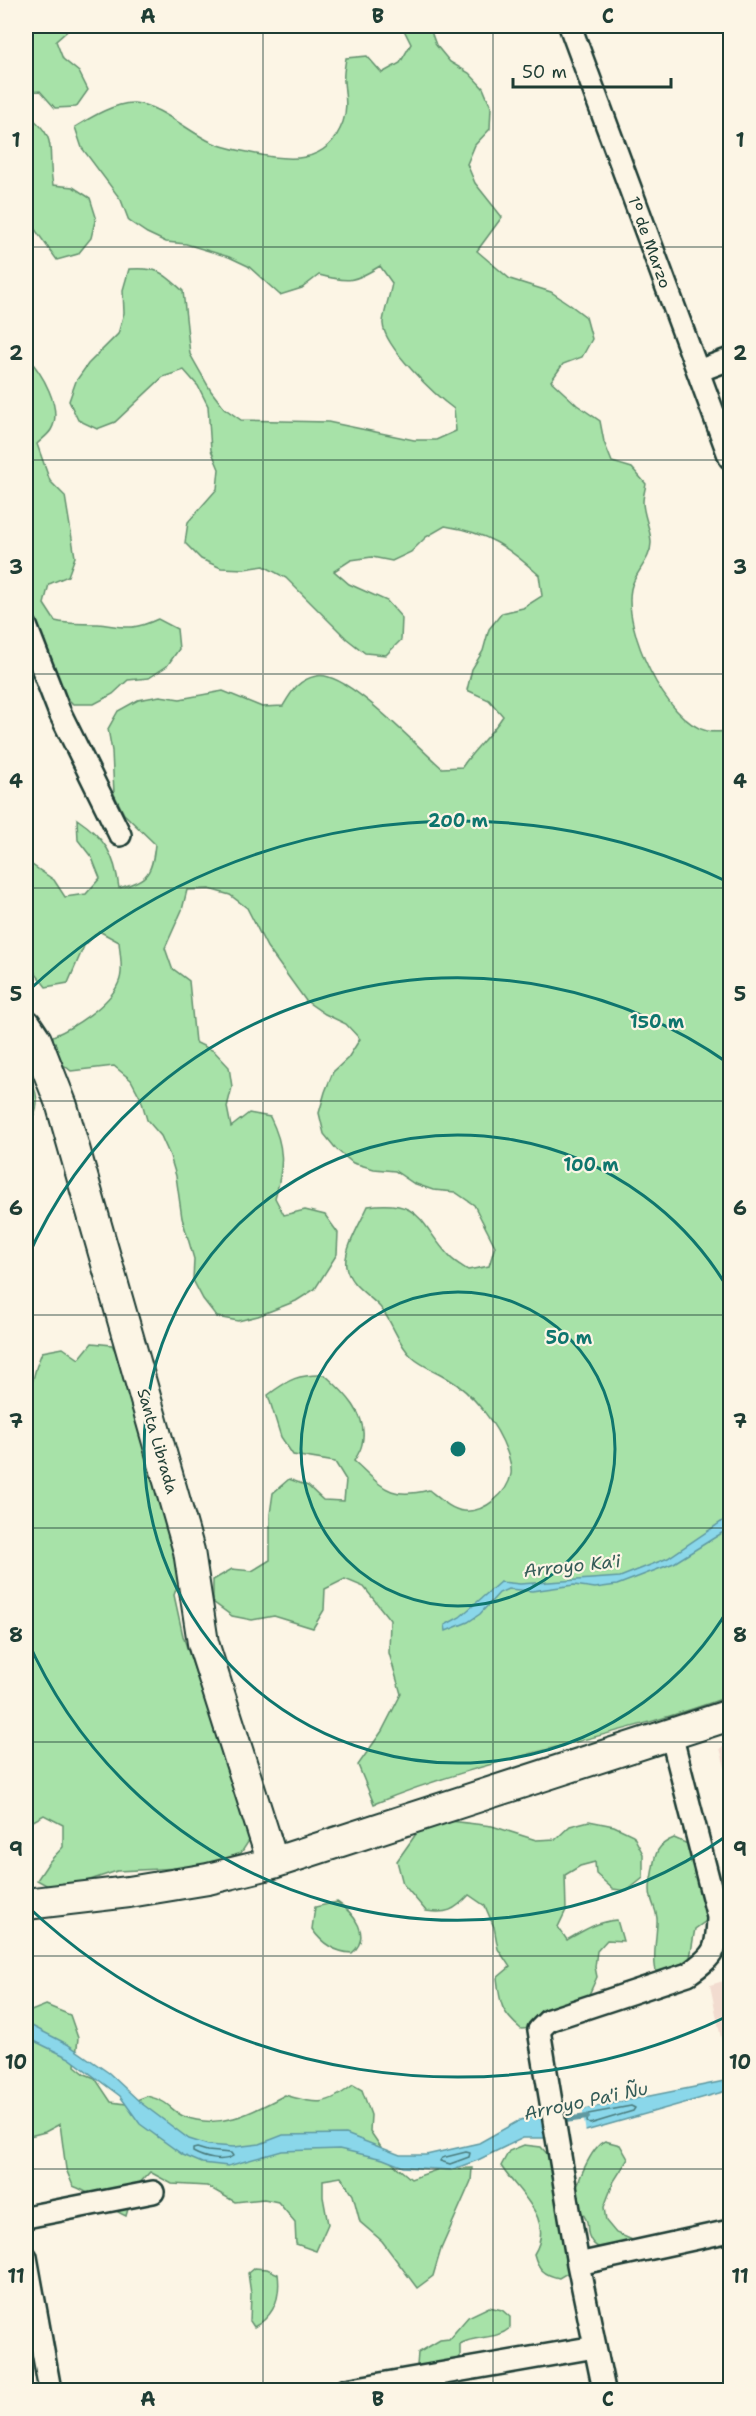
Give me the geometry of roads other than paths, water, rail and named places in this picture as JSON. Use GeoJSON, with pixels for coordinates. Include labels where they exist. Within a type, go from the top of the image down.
{"type":"FeatureCollection","features":[{"type":"Feature","properties":{"kind":"street","name":"1° de Marzo"},"geometry":{"type":"LineString","coordinates":[[570,26],[730,458]]}},
{"type":"Feature","properties":{"kind":"street"},"geometry":{"type":"LineString","coordinates":[[698,371],[730,359]]}},
{"type":"Feature","properties":{"kind":"street"},"geometry":{"type":"LineString","coordinates":[[26,626],[59,711],[120,835]]}},
{"type":"Feature","properties":{"kind":"street","name":"Santa Librada"},"geometry":{"type":"LineString","coordinates":[[26,1025],[36,1040],[62,1106],[189,1551],[202,1643],[273,1863]]}},
{"type":"Feature","properties":{"kind":"street"},"geometry":{"type":"LineString","coordinates":[[26,1904],[208,1880],[273,1863],[730,1715]]}},
{"type":"Feature","properties":{"kind":"street"},"geometry":{"type":"LineString","coordinates":[[604,2391],[578,2264],[539,2030],[549,2020],[688,1974],[708,1960],[717,1944],[718,1917],[671,1734]]}},
{"type":"Feature","properties":{"kind":"street"},"geometry":{"type":"LineString","coordinates":[[26,2217],[153,2192]]}},
{"type":"Feature","properties":{"kind":"street"},"geometry":{"type":"LineString","coordinates":[[578,2264],[730,2231]]}},
{"type":"Feature","properties":{"kind":"street"},"geometry":{"type":"LineString","coordinates":[[26,2257],[51,2391]]}},
{"type":"Feature","properties":{"kind":"street"},"geometry":{"type":"LineString","coordinates":[[346,2391],[595,2347]]}},
{"type":"Feature","properties":{"kind":"water"},"geometry":{"type":"Polygon","coordinates":[[[730,1516],[730,1528],[674,1563],[617,1585],[595,1588],[574,1585],[532,1591],[508,1589],[499,1593],[480,1614],[446,1631],[445,1625],[460,1617],[500,1582],[520,1584],[620,1577],[668,1558],[730,1516]]]}},
{"type":"Feature","properties":{"kind":"water"},"geometry":{"type":"Polygon","coordinates":[[[26,2023],[67,2044],[109,2073],[141,2103],[189,2139],[208,2145],[234,2147],[260,2144],[283,2135],[346,2134],[400,2155],[426,2155],[479,2143],[520,2120],[550,2111],[553,2138],[523,2138],[478,2160],[451,2170],[403,2167],[383,2159],[339,2149],[282,2151],[228,2166],[202,2163],[183,2155],[140,2124],[120,2096],[69,2058],[26,2037],[26,2023]]]}},
{"type":"Feature","properties":{"kind":"water"},"geometry":{"type":"Polygon","coordinates":[[[730,2080],[730,2090],[582,2132],[579,2110],[730,2080]]]}},
{"type":"Feature","properties":{"kind":"waterway","name":"Arroyo Pa'i Ñu"},"geometry":{"type":"LineString","coordinates":[[558,2121],[587,2117]]}},
{"type":"Feature","properties":{"kind":"water label","name":"Arroyo Ka'i"},"geometry":{"type":"Point","coordinates":[572,1566]}}]}
